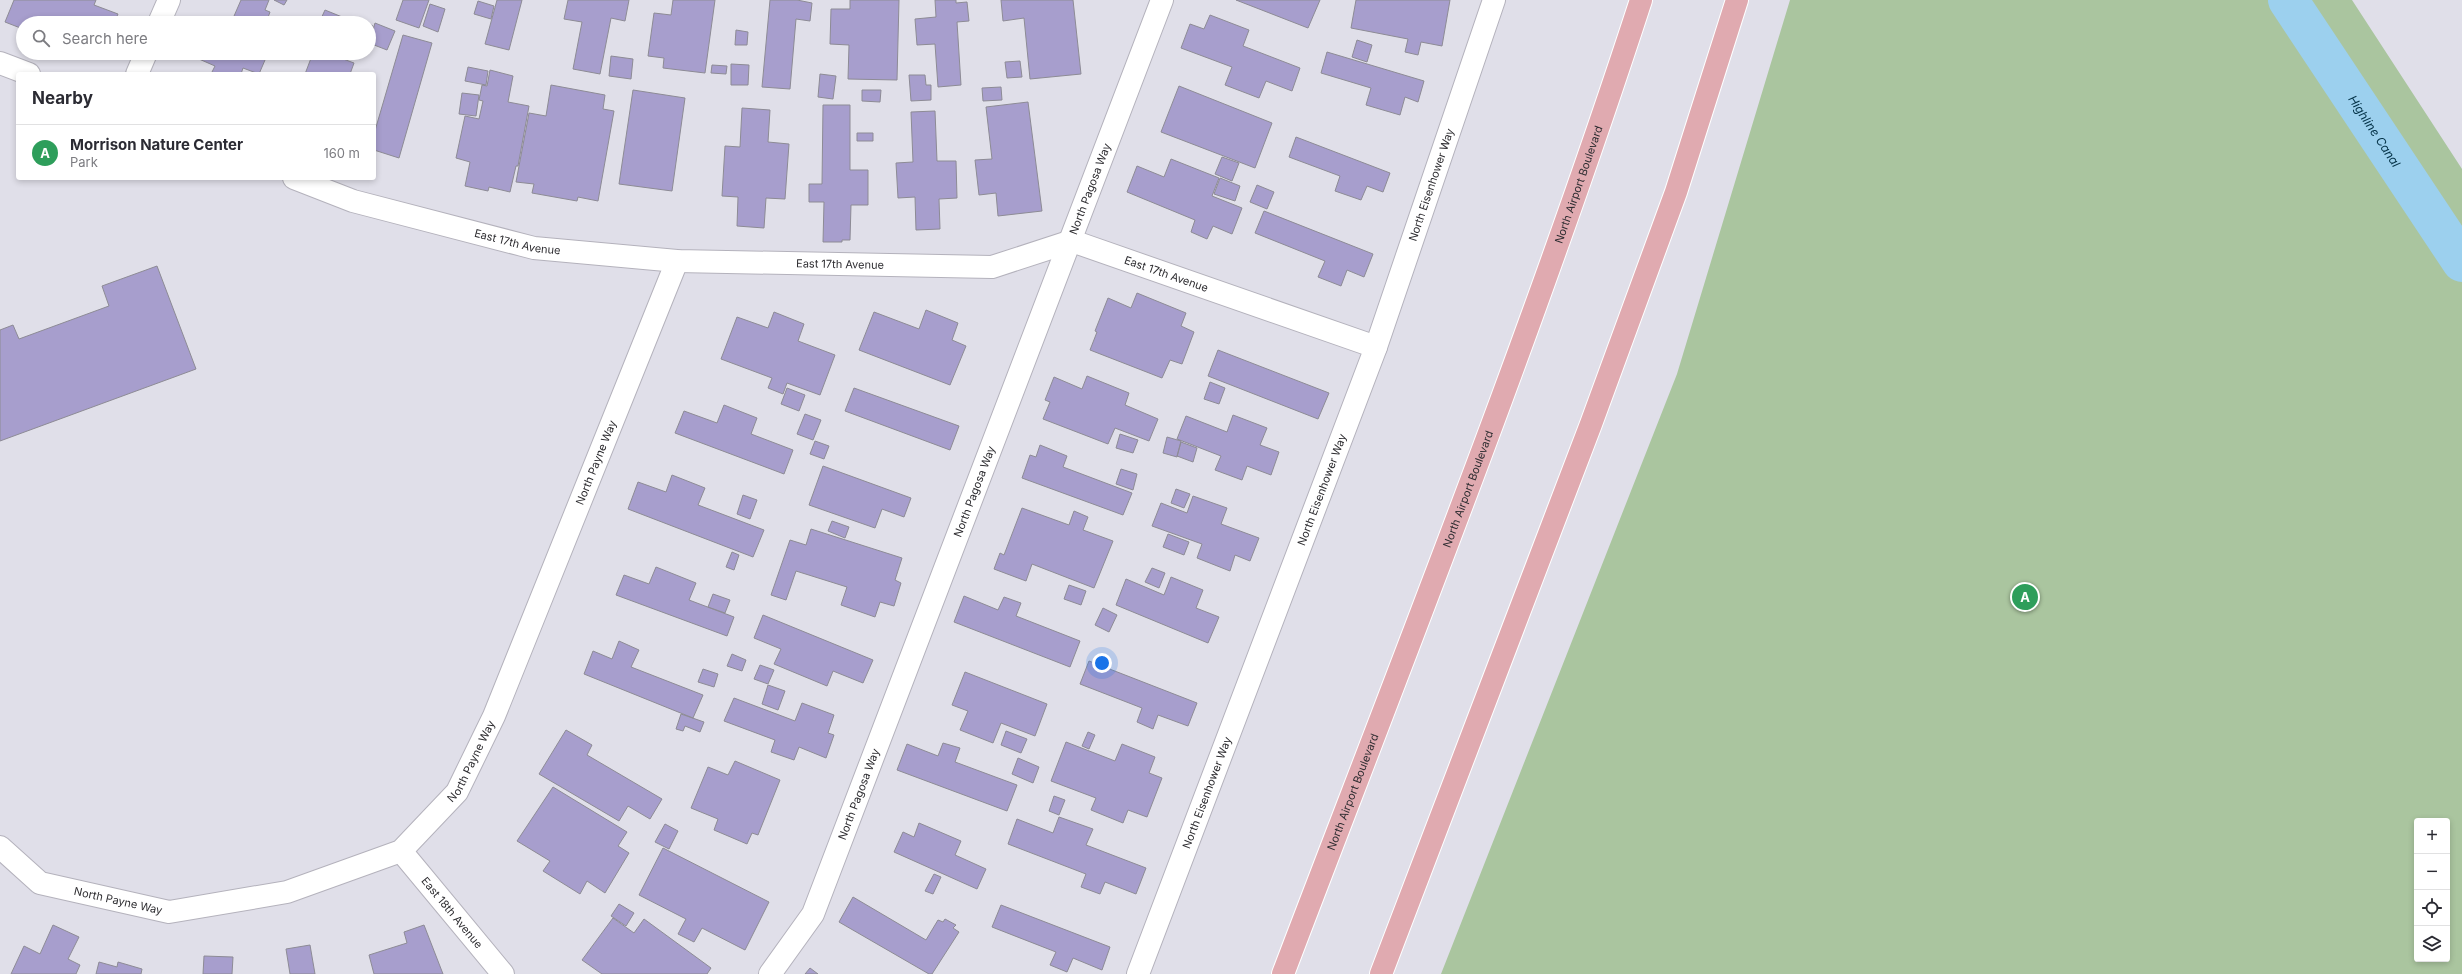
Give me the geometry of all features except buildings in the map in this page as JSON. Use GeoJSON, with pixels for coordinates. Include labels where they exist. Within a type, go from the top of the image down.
{"type":"FeatureCollection","features":[{"type":"Feature","properties":{"kind":"main road","name":"North Airport Boulevard"},"geometry":{"type":"LineString","coordinates":[[1283,974],[1487,438],[1584,174],[1641,0]]}},
{"type":"Feature","properties":{"kind":"main road"},"geometry":{"type":"LineString","coordinates":[[1381,974],[1591,424],[1676,192],[1738,0]]}},
{"type":"Feature","properties":{"kind":"street"},"geometry":{"type":"LineString","coordinates":[[162,16],[169,0]]}},
{"type":"Feature","properties":{"kind":"street","name":"North Pagosa Way"},"geometry":{"type":"LineString","coordinates":[[770,974],[813,914],[1072,241],[1162,0]]}},
{"type":"Feature","properties":{"kind":"street","name":"North Eisenhower Way"},"geometry":{"type":"LineString","coordinates":[[1138,974],[1376,347],[1494,0]]}},
{"type":"Feature","properties":{"kind":"street"},"geometry":{"type":"LineString","coordinates":[[138,72],[143,60]]}},
{"type":"Feature","properties":{"kind":"street"},"geometry":{"type":"LineString","coordinates":[[0,63],[24,72]]}},
{"type":"Feature","properties":{"kind":"street","name":"East 17th Avenue"},"geometry":{"type":"LineString","coordinates":[[299,180],[353,201],[534,248],[677,261],[992,267],[1072,241],[1376,347]]}},
{"type":"Feature","properties":{"kind":"street","name":"North Payne Way"},"geometry":{"type":"LineString","coordinates":[[0,847],[40,882],[170,912],[286,892],[401,851],[457,792],[494,716],[677,261]]}},
{"type":"Feature","properties":{"kind":"street","name":"East 18th Avenue"},"geometry":{"type":"LineString","coordinates":[[401,851],[503,974]]}},
{"type":"Feature","properties":{"kind":"green space"},"geometry":{"type":"Polygon","coordinates":[[[1790,0],[2352,0],[2462,169],[2462,974],[1441,974],[1677,374],[1790,0]]]}},
{"type":"Feature","properties":{"kind":"waterway","name":"Highline Canal"},"geometry":{"type":"LineString","coordinates":[[2288,0],[2462,262]]}},
{"type":"Feature","properties":{"kind":"place","name":"Morrison Nature Center"},"geometry":{"type":"Point","coordinates":[2025,597]}}]}
